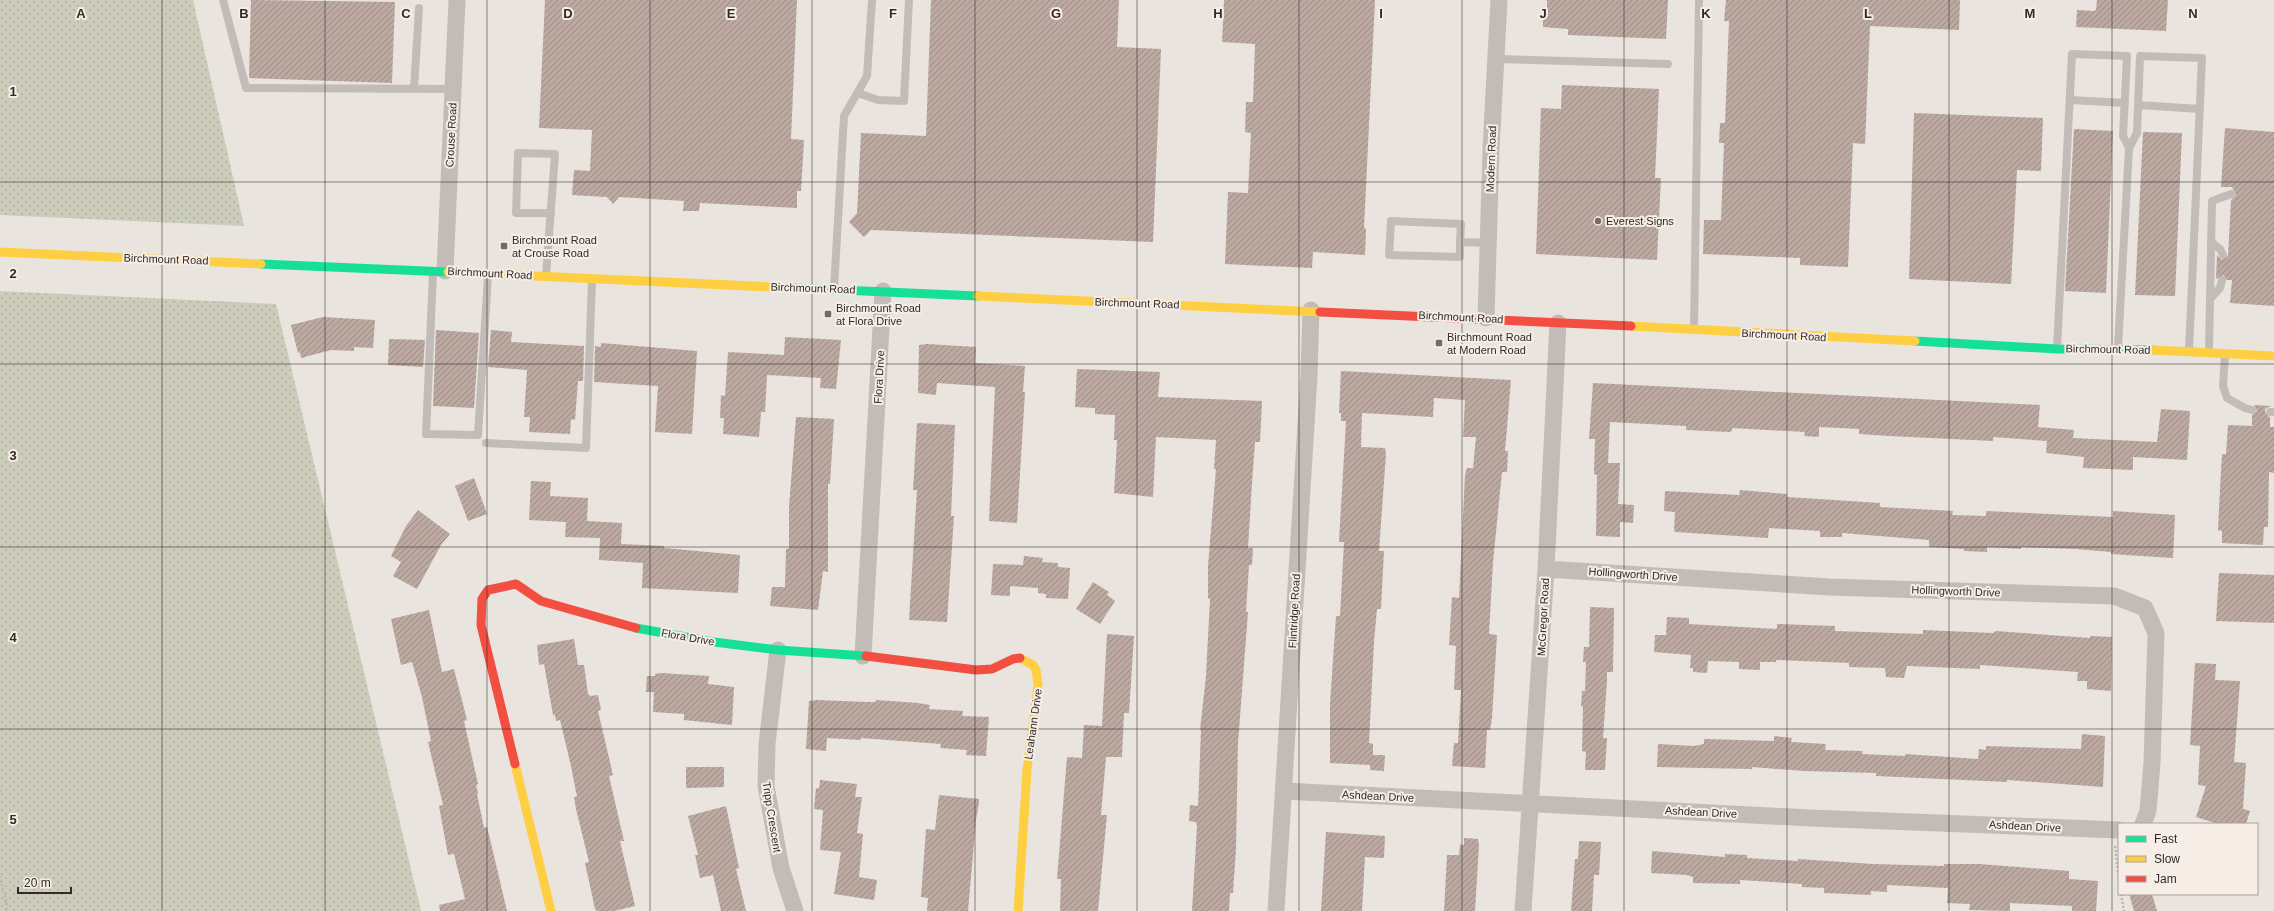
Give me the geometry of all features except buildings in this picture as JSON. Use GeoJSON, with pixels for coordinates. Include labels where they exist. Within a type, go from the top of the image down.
{"type":"FeatureCollection","features":[{"type":"Feature","properties":{"kind":"main road","name":"Birchmount Road"},"geometry":{"type":"LineString","coordinates":[[0,252],[1486,318],[1558,324],[2057,349],[2118,348],[2274,356]]}},
{"type":"Feature","properties":{"kind":"main road","name":"Flora Drive"},"geometry":{"type":"LineString","coordinates":[[551,911],[482,625],[482,599],[488,590],[516,584],[541,601],[636,628],[714,642],[778,650],[863,656]]}},
{"type":"Feature","properties":{"kind":"main road","name":"Leahann Drive"},"geometry":{"type":"LineString","coordinates":[[863,656],[976,670],[994,668],[1005,661],[1014,658],[1025,660],[1034,666],[1038,679],[1038,693],[1034,706],[1028,756],[1018,911]]}},
{"type":"Feature","properties":{"kind":"street","name":"Crouse Road"},"geometry":{"type":"LineString","coordinates":[[439,271],[453,89],[457,0]]}},
{"type":"Feature","properties":{"kind":"street","name":"Modern Road"},"geometry":{"type":"LineString","coordinates":[[1486,318],[1491,150],[1499,0]]}},
{"type":"Feature","properties":{"kind":"street","name":"Flora Drive"},"geometry":{"type":"LineString","coordinates":[[863,656],[883,291]]}},
{"type":"Feature","properties":{"kind":"street","name":"Flintridge Road"},"geometry":{"type":"LineString","coordinates":[[1276,911],[1311,310]]}},
{"type":"Feature","properties":{"kind":"street","name":"McGregor Road"},"geometry":{"type":"LineString","coordinates":[[1523,911],[1546,569],[1558,324]]}},
{"type":"Feature","properties":{"kind":"street","name":"Hollingworth Drive"},"geometry":{"type":"LineString","coordinates":[[1546,569],[1830,587],[2114,596],[2145,608],[2156,633],[2152,763],[2148,811],[2143,823]]}},
{"type":"Feature","properties":{"kind":"street","name":"Tripp Crescent"},"geometry":{"type":"LineString","coordinates":[[778,650],[767,744],[766,786],[781,868],[795,911]]}},
{"type":"Feature","properties":{"kind":"street","name":"Ashdean Drive"},"geometry":{"type":"LineString","coordinates":[[1284,791],[1810,818],[2116,830]]}},
{"type":"Feature","properties":{"kind":"lane"},"geometry":{"type":"LineString","coordinates":[[223,0],[246,88],[453,89]]}},
{"type":"Feature","properties":{"kind":"lane"},"geometry":{"type":"LineString","coordinates":[[834,290],[844,116],[867,76],[872,0]]}},
{"type":"Feature","properties":{"kind":"lane"},"geometry":{"type":"LineString","coordinates":[[858,93],[878,100],[904,101],[909,0]]}},
{"type":"Feature","properties":{"kind":"lane"},"geometry":{"type":"LineString","coordinates":[[1694,330],[1699,0]]}},
{"type":"Feature","properties":{"kind":"lane"},"geometry":{"type":"LineString","coordinates":[[414,89],[420,8]]}},
{"type":"Feature","properties":{"kind":"lane"},"geometry":{"type":"LineString","coordinates":[[2057,349],[2072,54],[2127,56],[2123,136],[2129,148]]}},
{"type":"Feature","properties":{"kind":"lane"},"geometry":{"type":"LineString","coordinates":[[2118,348],[2129,148],[2137,133],[2140,56],[2202,58],[2189,352]]}},
{"type":"Feature","properties":{"kind":"lane"},"geometry":{"type":"LineString","coordinates":[[1496,59],[1668,64]]}},
{"type":"Feature","properties":{"kind":"lane"},"geometry":{"type":"LineString","coordinates":[[2070,100],[2125,103]]}},
{"type":"Feature","properties":{"kind":"lane"},"geometry":{"type":"LineString","coordinates":[[2138,105],[2200,109]]}},
{"type":"Feature","properties":{"kind":"lane"},"geometry":{"type":"LineString","coordinates":[[546,276],[551,214],[555,154],[518,153],[516,213],[551,214]]}},
{"type":"Feature","properties":{"kind":"lane"},"geometry":{"type":"LineString","coordinates":[[2209,352],[2212,201],[2231,194]]}},
{"type":"Feature","properties":{"kind":"lane"},"geometry":{"type":"LineString","coordinates":[[1391,221],[1461,224],[1460,242],[1460,257],[1390,255],[1391,221]]}},
{"type":"Feature","properties":{"kind":"lane"},"geometry":{"type":"LineString","coordinates":[[1460,242],[1489,243]]}},
{"type":"Feature","properties":{"kind":"lane"},"geometry":{"type":"LineString","coordinates":[[2211,242],[2220,249],[2223,255]]}},
{"type":"Feature","properties":{"kind":"lane"},"geometry":{"type":"LineString","coordinates":[[439,271],[426,434],[478,435],[488,273]]}},
{"type":"Feature","properties":{"kind":"lane"},"geometry":{"type":"LineString","coordinates":[[486,443],[586,448],[592,278]]}},
{"type":"Feature","properties":{"kind":"lane"},"geometry":{"type":"LineString","coordinates":[[2210,299],[2220,288],[2222,280]]}},
{"type":"Feature","properties":{"kind":"lane"},"geometry":{"type":"LineString","coordinates":[[2225,353],[2223,386],[2227,398],[2245,408],[2252,410]]}},
{"type":"Feature","properties":{"kind":"path"},"geometry":{"type":"LineString","coordinates":[[2116,830],[2118,863]]}},
{"type":"Feature","properties":{"kind":"path"},"geometry":{"type":"LineString","coordinates":[[0,876],[8,911]]}},
{"type":"Feature","properties":{"kind":"path"},"geometry":{"type":"LineString","coordinates":[[2121,895],[2124,911]]}},
{"type":"Feature","properties":{"kind":"green space"},"geometry":{"type":"Polygon","coordinates":[[[0,0],[193,0],[244,226],[0,215],[0,0]]]}},
{"type":"Feature","properties":{"kind":"green space"},"geometry":{"type":"Polygon","coordinates":[[[0,291],[276,304],[421,911],[0,911],[0,291]]]}},
{"type":"Feature","properties":{"kind":"traffic: fast"},"geometry":{"type":"LineString","coordinates":[[261,264],[448,272]]}},
{"type":"Feature","properties":{"kind":"traffic: fast"},"geometry":{"type":"LineString","coordinates":[[772,287],[978,296]]}},
{"type":"Feature","properties":{"kind":"traffic: fast"},"geometry":{"type":"LineString","coordinates":[[1915,341],[2057,349],[2153,350]]}},
{"type":"Feature","properties":{"kind":"traffic: fast"},"geometry":{"type":"LineString","coordinates":[[636,628],[714,642],[778,650],[866,656]]}},
{"type":"Feature","properties":{"kind":"traffic: slow"},"geometry":{"type":"LineString","coordinates":[[0,252],[261,264]]}},
{"type":"Feature","properties":{"kind":"traffic: slow"},"geometry":{"type":"LineString","coordinates":[[448,272],[772,287]]}},
{"type":"Feature","properties":{"kind":"traffic: slow"},"geometry":{"type":"LineString","coordinates":[[978,296],[1320,312]]}},
{"type":"Feature","properties":{"kind":"traffic: slow"},"geometry":{"type":"LineString","coordinates":[[1631,326],[1915,341]]}},
{"type":"Feature","properties":{"kind":"traffic: slow"},"geometry":{"type":"LineString","coordinates":[[2153,350],[2274,356]]}},
{"type":"Feature","properties":{"kind":"traffic: slow"},"geometry":{"type":"LineString","coordinates":[[1018,911],[1027,770],[1038,685],[1036,670],[1033,665],[1020,658]]}},
{"type":"Feature","properties":{"kind":"traffic: slow"},"geometry":{"type":"LineString","coordinates":[[515,764],[551,911]]}},
{"type":"Feature","properties":{"kind":"traffic: jam"},"geometry":{"type":"LineString","coordinates":[[1320,312],[1631,326]]}},
{"type":"Feature","properties":{"kind":"traffic: jam"},"geometry":{"type":"LineString","coordinates":[[515,764],[481,625],[482,599],[488,590],[516,584],[541,601],[636,628]]}},
{"type":"Feature","properties":{"kind":"traffic: jam"},"geometry":{"type":"LineString","coordinates":[[866,656],[976,670],[992,669],[1013,659],[1020,658]]}},
{"type":"Feature","properties":{"kind":"place","name":"Everest Signs"},"geometry":{"type":"Point","coordinates":[1598,221]}},
{"type":"Feature","properties":{"kind":"place","name":"Birchmount Road at Crouse Road"},"geometry":{"type":"Point","coordinates":[504,246]}},
{"type":"Feature","properties":{"kind":"place","name":"Birchmount Road at Flora Drive"},"geometry":{"type":"Point","coordinates":[828,314]}},
{"type":"Feature","properties":{"kind":"place","name":"Birchmount Road at Modern Road"},"geometry":{"type":"Point","coordinates":[1439,343]}}]}
